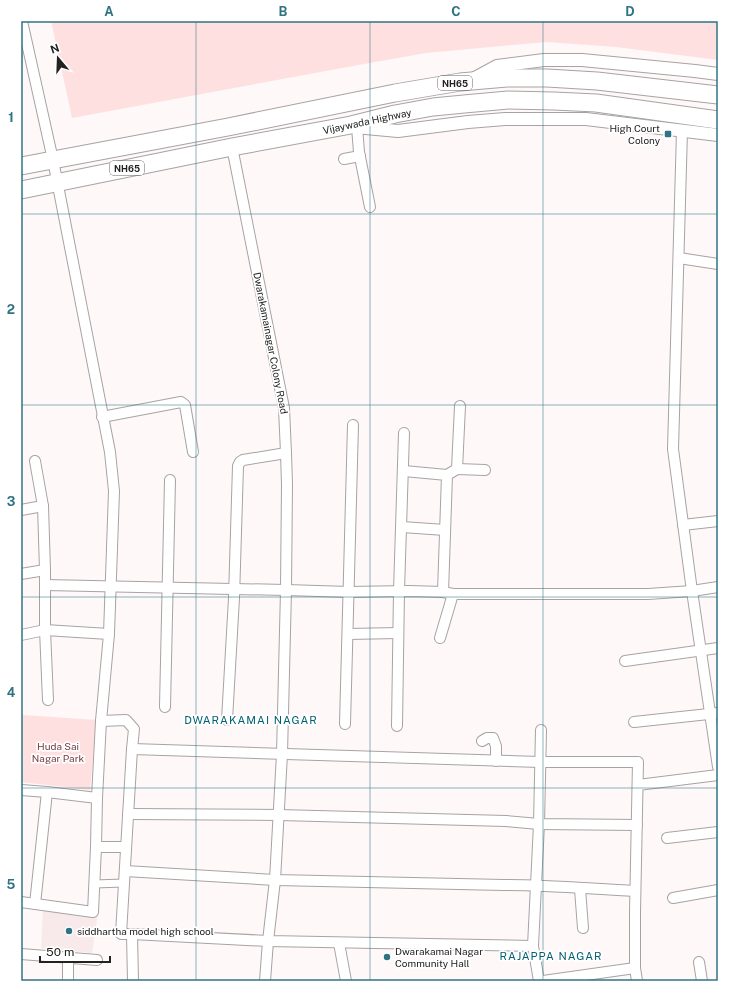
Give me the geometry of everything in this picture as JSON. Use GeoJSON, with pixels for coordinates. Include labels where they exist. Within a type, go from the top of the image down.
{"type":"FeatureCollection","features":[{"type":"Feature","properties":{"kind":"highway","name":"Vijaywada Highway"},"geometry":{"type":"LineString","coordinates":[[21,166],[228,127],[395,93],[507,78],[547,78],[605,82],[718,95]]}},
{"type":"Feature","properties":{"kind":"highway","name":"Vijaywada Highway"},"geometry":{"type":"LineString","coordinates":[[21,190],[232,146],[354,126],[395,114],[433,107],[508,100],[554,101],[596,103],[718,120]]}},
{"type":"Feature","properties":{"kind":"street"},"geometry":{"type":"LineString","coordinates":[[21,902],[93,912],[101,722],[109,634],[114,492],[110,452],[53,160],[22,21]]}},
{"type":"Feature","properties":{"kind":"street"},"geometry":{"type":"LineString","coordinates":[[469,82],[497,66],[544,60],[582,60],[718,74]]}},
{"type":"Feature","properties":{"kind":"street"},"geometry":{"type":"LineString","coordinates":[[370,207],[354,126],[398,131],[505,119],[586,119],[718,136]]}},
{"type":"Feature","properties":{"kind":"street"},"geometry":{"type":"LineString","coordinates":[[682,131],[673,449],[701,651],[714,713],[718,767]]}},
{"type":"Feature","properties":{"kind":"street","name":"Dwarakamainagar Colony Road"},"geometry":{"type":"LineString","coordinates":[[232,146],[284,408],[286,453],[286,590],[282,754],[275,880],[265,981]]}},
{"type":"Feature","properties":{"kind":"street"},"geometry":{"type":"LineString","coordinates":[[344,159],[360,156]]}},
{"type":"Feature","properties":{"kind":"street"},"geometry":{"type":"LineString","coordinates":[[679,258],[718,264]]}},
{"type":"Feature","properties":{"kind":"street"},"geometry":{"type":"LineString","coordinates":[[102,417],[181,402],[185,405],[193,452]]}},
{"type":"Feature","properties":{"kind":"street"},"geometry":{"type":"LineString","coordinates":[[457,469],[460,406]]}},
{"type":"Feature","properties":{"kind":"street"},"geometry":{"type":"LineString","coordinates":[[345,724],[353,425]]}},
{"type":"Feature","properties":{"kind":"street"},"geometry":{"type":"LineString","coordinates":[[397,726],[399,591],[404,433]]}},
{"type":"Feature","properties":{"kind":"street"},"geometry":{"type":"LineString","coordinates":[[227,720],[234,590],[238,466],[243,460],[286,453]]}},
{"type":"Feature","properties":{"kind":"street"},"geometry":{"type":"LineString","coordinates":[[35,461],[43,506],[48,700]]}},
{"type":"Feature","properties":{"kind":"street"},"geometry":{"type":"LineString","coordinates":[[404,470],[447,474],[457,469],[485,470]]}},
{"type":"Feature","properties":{"kind":"street"},"geometry":{"type":"LineString","coordinates":[[440,638],[448,593],[445,530],[447,474]]}},
{"type":"Feature","properties":{"kind":"street"},"geometry":{"type":"LineString","coordinates":[[165,707],[170,480]]}},
{"type":"Feature","properties":{"kind":"street"},"geometry":{"type":"LineString","coordinates":[[21,510],[43,506]]}},
{"type":"Feature","properties":{"kind":"street"},"geometry":{"type":"LineString","coordinates":[[683,525],[718,521]]}},
{"type":"Feature","properties":{"kind":"street"},"geometry":{"type":"LineString","coordinates":[[402,527],[445,530]]}},
{"type":"Feature","properties":{"kind":"street"},"geometry":{"type":"LineString","coordinates":[[21,574],[45,570]]}},
{"type":"Feature","properties":{"kind":"street"},"geometry":{"type":"LineString","coordinates":[[45,585],[349,592],[399,591],[448,593],[648,594],[692,591],[718,587]]}},
{"type":"Feature","properties":{"kind":"street"},"geometry":{"type":"LineString","coordinates":[[21,636],[45,630],[109,634]]}},
{"type":"Feature","properties":{"kind":"street"},"geometry":{"type":"LineString","coordinates":[[348,634],[398,633]]}},
{"type":"Feature","properties":{"kind":"street"},"geometry":{"type":"LineString","coordinates":[[625,661],[718,648]]}},
{"type":"Feature","properties":{"kind":"street"},"geometry":{"type":"LineString","coordinates":[[634,722],[714,713]]}},
{"type":"Feature","properties":{"kind":"street"},"geometry":{"type":"LineString","coordinates":[[101,722],[126,720],[134,729],[121,934],[268,942],[533,946]]}},
{"type":"Feature","properties":{"kind":"street"},"geometry":{"type":"LineString","coordinates":[[539,981],[533,946],[539,824],[541,730]]}},
{"type":"Feature","properties":{"kind":"street"},"geometry":{"type":"LineString","coordinates":[[482,741],[487,738],[493,738],[496,746],[496,761]]}},
{"type":"Feature","properties":{"kind":"street"},"geometry":{"type":"LineString","coordinates":[[132,749],[496,761],[638,762],[635,968],[637,981]]}},
{"type":"Feature","properties":{"kind":"street"},"geometry":{"type":"LineString","coordinates":[[638,785],[718,775]]}},
{"type":"Feature","properties":{"kind":"street"},"geometry":{"type":"LineString","coordinates":[[21,790],[97,798]]}},
{"type":"Feature","properties":{"kind":"street"},"geometry":{"type":"LineString","coordinates":[[35,904],[47,792]]}},
{"type":"Feature","properties":{"kind":"street"},"geometry":{"type":"LineString","coordinates":[[128,814],[279,815],[506,821],[539,824],[637,825]]}},
{"type":"Feature","properties":{"kind":"street"},"geometry":{"type":"LineString","coordinates":[[667,838],[718,832]]}},
{"type":"Feature","properties":{"kind":"street"},"geometry":{"type":"LineString","coordinates":[[96,848],[126,847]]}},
{"type":"Feature","properties":{"kind":"street"},"geometry":{"type":"LineString","coordinates":[[125,871],[275,880],[536,885],[580,889],[636,891]]}},
{"type":"Feature","properties":{"kind":"street"},"geometry":{"type":"LineString","coordinates":[[94,884],[124,883]]}},
{"type":"Feature","properties":{"kind":"street"},"geometry":{"type":"LineString","coordinates":[[580,889],[583,928]]}},
{"type":"Feature","properties":{"kind":"street"},"geometry":{"type":"LineString","coordinates":[[673,898],[718,890]]}},
{"type":"Feature","properties":{"kind":"street"},"geometry":{"type":"LineString","coordinates":[[132,934],[133,981]]}},
{"type":"Feature","properties":{"kind":"street"},"geometry":{"type":"LineString","coordinates":[[339,943],[346,981]]}},
{"type":"Feature","properties":{"kind":"street"},"geometry":{"type":"LineString","coordinates":[[21,954],[98,960]]}},
{"type":"Feature","properties":{"kind":"street"},"geometry":{"type":"LineString","coordinates":[[68,958],[68,981]]}},
{"type":"Feature","properties":{"kind":"street"},"geometry":{"type":"LineString","coordinates":[[699,962],[702,981]]}},
{"type":"Feature","properties":{"kind":"street"},"geometry":{"type":"LineString","coordinates":[[543,981],[635,968]]}},
{"type":"Feature","properties":{"kind":"shaded area","name":"siddhartha model high school"},"geometry":{"type":"Polygon","coordinates":[[[43,909],[98,913],[92,953],[41,948],[43,909]]]}},
{"type":"Feature","properties":{"kind":"green space"},"geometry":{"type":"Polygon","coordinates":[[[51,21],[718,21],[718,60],[616,47],[546,42],[426,53],[72,118],[51,21]]]}},
{"type":"Feature","properties":{"kind":"green space","name":"Huda Sai Nagar Park"},"geometry":{"type":"Polygon","coordinates":[[[23,715],[97,720],[90,790],[21,782],[21,729],[23,715]]]}},
{"type":"Feature","properties":{"kind":"place","name":"High Court Colony"},"geometry":{"type":"Point","coordinates":[668,134]}},
{"type":"Feature","properties":{"kind":"place","name":"siddhartha model high school"},"geometry":{"type":"Point","coordinates":[69,931]}},
{"type":"Feature","properties":{"kind":"place","name":"Dwarakamai Nagar Community Hall"},"geometry":{"type":"Point","coordinates":[387,957]}},
{"type":"Feature","properties":{"kind":"district","name":"DWARAKAMAI NAGAR"},"geometry":{"type":"Point","coordinates":[251,720]}},
{"type":"Feature","properties":{"kind":"district","name":"RAJAPPA NAGAR"},"geometry":{"type":"Point","coordinates":[551,956]}}]}
